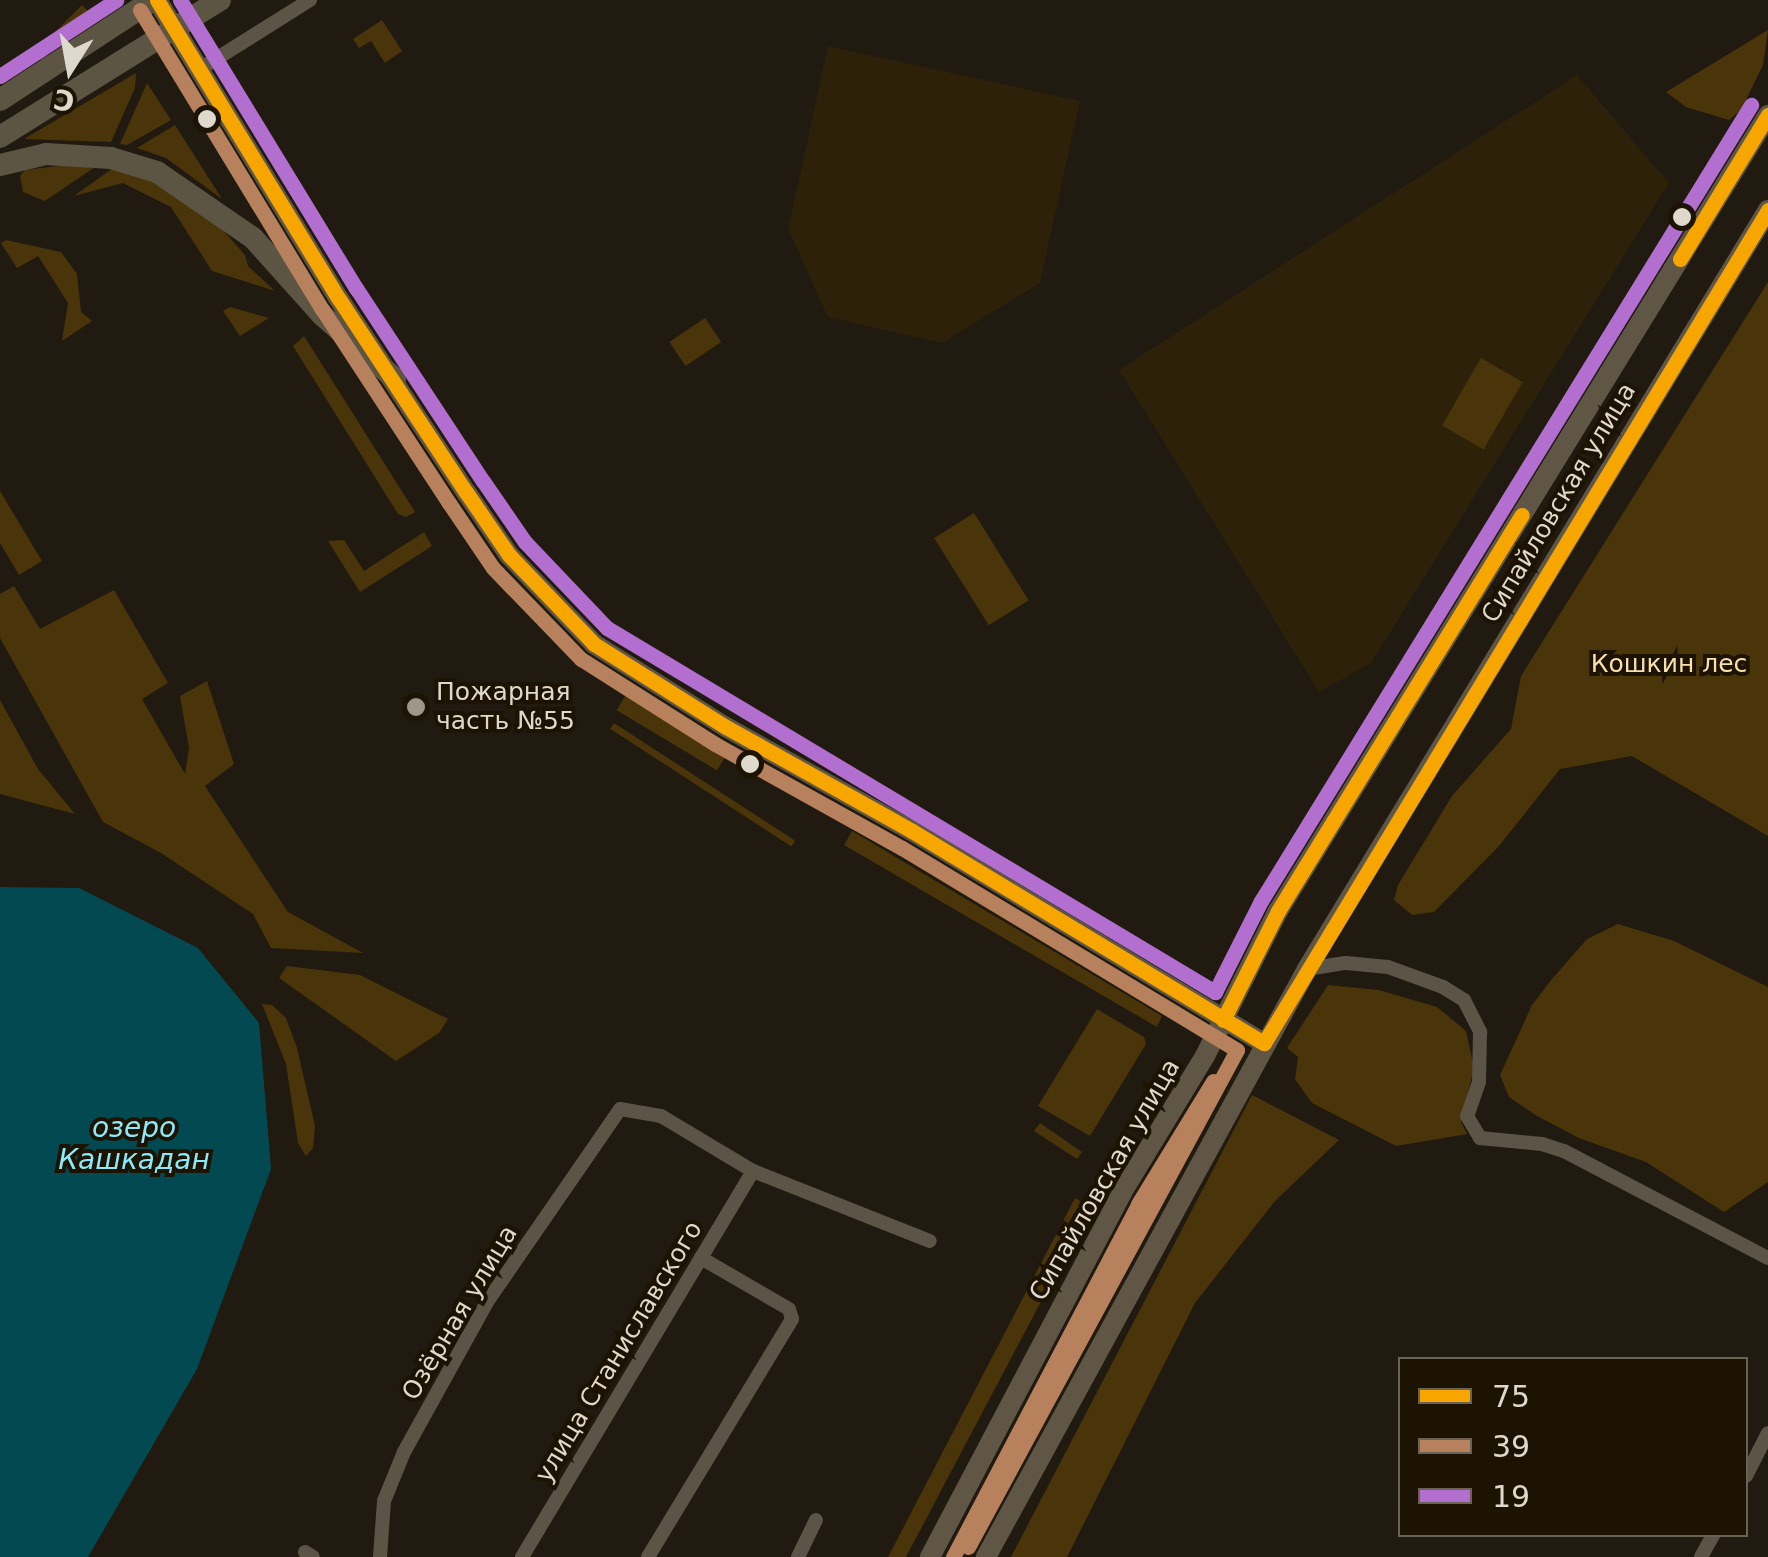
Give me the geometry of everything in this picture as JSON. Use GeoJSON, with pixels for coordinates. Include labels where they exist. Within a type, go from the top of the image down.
{"type":"FeatureCollection","features":[{"type":"Feature","properties":{"kind":"main road"},"geometry":{"type":"LineString","coordinates":[[0,100],[155,0],[338,298],[509,554],[594,644],[726,728],[912,832],[1264,1043]]}},
{"type":"Feature","properties":{"kind":"main road"},"geometry":{"type":"LineString","coordinates":[[0,137],[220,0]]}},
{"type":"Feature","properties":{"kind":"main road","name":"Сипайловская улица"},"geometry":{"type":"LineString","coordinates":[[930,1557],[1121,1194],[1223,1020],[1278,911],[1768,115]]}},
{"type":"Feature","properties":{"kind":"main road"},"geometry":{"type":"LineString","coordinates":[[0,165],[46,154],[111,158],[157,172],[253,238],[322,315],[395,379]]}},
{"type":"Feature","properties":{"kind":"main road","name":"Сипайловская улица"},"geometry":{"type":"LineString","coordinates":[[986,1557],[1306,969],[1768,210]]}},
{"type":"Feature","properties":{"kind":"street"},"geometry":{"type":"LineString","coordinates":[[200,69],[310,0]]}},
{"type":"Feature","properties":{"kind":"street"},"geometry":{"type":"LineString","coordinates":[[1306,969],[1346,962],[1388,967],[1443,986],[1464,1000],[1480,1032],[1479,1082],[1468,1116],[1480,1138],[1542,1144],[1564,1151],[1768,1258]]}},
{"type":"Feature","properties":{"kind":"street","name":"Озёрная улица"},"geometry":{"type":"LineString","coordinates":[[380,1557],[384,1502],[404,1452],[487,1302],[620,1109],[662,1116],[754,1171]]}},
{"type":"Feature","properties":{"kind":"street"},"geometry":{"type":"LineString","coordinates":[[754,1171],[930,1240]]}},
{"type":"Feature","properties":{"kind":"street","name":"улица Станиславского"},"geometry":{"type":"LineString","coordinates":[[522,1557],[754,1171]]}},
{"type":"Feature","properties":{"kind":"street"},"geometry":{"type":"LineString","coordinates":[[648,1557],[792,1319],[789,1310],[702,1258]]}},
{"type":"Feature","properties":{"kind":"street"},"geometry":{"type":"LineString","coordinates":[[1748,1472],[1768,1434]]}},
{"type":"Feature","properties":{"kind":"street"},"geometry":{"type":"LineString","coordinates":[[798,1557],[816,1520]]}},
{"type":"Feature","properties":{"kind":"shaded area"},"geometry":{"type":"Polygon","coordinates":[[[828,46],[1080,101],[1040,283],[942,343],[828,317],[788,229],[828,46]]]}},
{"type":"Feature","properties":{"kind":"shaded area"},"geometry":{"type":"Polygon","coordinates":[[[1577,75],[1669,183],[1371,663],[1319,692],[1119,370],[1577,75]]]}},
{"type":"Feature","properties":{"kind":"green space"},"geometry":{"type":"Polygon","coordinates":[[[82,5],[90,13],[42,61],[34,53],[82,5]]]}},
{"type":"Feature","properties":{"kind":"green space"},"geometry":{"type":"Polygon","coordinates":[[[382,20],[402,51],[385,63],[371,41],[359,48],[353,39],[382,20]]]}},
{"type":"Feature","properties":{"kind":"green space"},"geometry":{"type":"Polygon","coordinates":[[[1768,30],[1763,65],[1741,110],[1729,120],[1686,107],[1666,92],[1768,30]]]}},
{"type":"Feature","properties":{"kind":"green space"},"geometry":{"type":"Polygon","coordinates":[[[136,73],[135,88],[111,142],[24,139],[136,73]]]}},
{"type":"Feature","properties":{"kind":"green space"},"geometry":{"type":"Polygon","coordinates":[[[147,83],[171,120],[127,145],[120,144],[147,83]]]}},
{"type":"Feature","properties":{"kind":"green space"},"geometry":{"type":"Polygon","coordinates":[[[175,125],[222,199],[166,158],[137,148],[175,125]]]}},
{"type":"Feature","properties":{"kind":"green space"},"geometry":{"type":"Polygon","coordinates":[[[74,164],[95,167],[45,201],[23,192],[20,176],[25,170],[74,164]]]}},
{"type":"Feature","properties":{"kind":"green space"},"geometry":{"type":"Polygon","coordinates":[[[113,168],[147,178],[221,228],[245,255],[248,266],[275,291],[212,271],[171,207],[123,183],[74,196],[113,168]]]}},
{"type":"Feature","properties":{"kind":"green space"},"geometry":{"type":"Polygon","coordinates":[[[6,240],[61,252],[77,274],[81,312],[92,321],[62,341],[68,303],[38,256],[17,268],[1,243],[6,240]]]}},
{"type":"Feature","properties":{"kind":"green space","name":"Кошкин лес"},"geometry":{"type":"Polygon","coordinates":[[[1768,282],[1768,836],[1632,756],[1560,769],[1499,846],[1434,912],[1412,915],[1394,900],[1398,885],[1452,796],[1511,729],[1521,676],[1768,282]]]}},
{"type":"Feature","properties":{"kind":"green space"},"geometry":{"type":"Polygon","coordinates":[[[230,307],[269,318],[240,336],[223,311],[230,307]]]}},
{"type":"Feature","properties":{"kind":"green space"},"geometry":{"type":"Polygon","coordinates":[[[705,318],[721,342],[686,366],[669,342],[705,318]]]}},
{"type":"Feature","properties":{"kind":"green space"},"geometry":{"type":"Polygon","coordinates":[[[304,336],[415,512],[406,517],[398,514],[293,346],[304,336]]]}},
{"type":"Feature","properties":{"kind":"green space"},"geometry":{"type":"Polygon","coordinates":[[[1481,358],[1523,382],[1484,450],[1442,426],[1481,358]]]}},
{"type":"Feature","properties":{"kind":"green space"},"geometry":{"type":"Polygon","coordinates":[[[0,491],[42,561],[19,575],[0,543],[0,491]]]}},
{"type":"Feature","properties":{"kind":"green space"},"geometry":{"type":"Polygon","coordinates":[[[974,513],[1029,600],[989,625],[934,538],[974,513]]]}},
{"type":"Feature","properties":{"kind":"green space"},"geometry":{"type":"Polygon","coordinates":[[[424,532],[432,546],[360,592],[328,541],[344,540],[364,571],[424,532]]]}},
{"type":"Feature","properties":{"kind":"green space"},"geometry":{"type":"Polygon","coordinates":[[[14,586],[40,629],[114,590],[168,683],[142,699],[185,774],[189,748],[180,696],[207,681],[234,764],[205,786],[288,912],[363,953],[271,948],[253,914],[161,853],[103,822],[0,638],[0,594],[14,586]]]}},
{"type":"Feature","properties":{"kind":"green space"},"geometry":{"type":"Polygon","coordinates":[[[627,693],[727,753],[717,770],[617,710],[627,693]]]}},
{"type":"Feature","properties":{"kind":"green space"},"geometry":{"type":"Polygon","coordinates":[[[0,700],[38,769],[75,814],[0,794],[0,700]]]}},
{"type":"Feature","properties":{"kind":"green space"},"geometry":{"type":"Polygon","coordinates":[[[614,723],[795,841],[791,847],[610,729],[614,723]]]}},
{"type":"Feature","properties":{"kind":"green space"},"geometry":{"type":"Polygon","coordinates":[[[852,831],[1162,1016],[1157,1027],[844,845],[852,831]]]}},
{"type":"Feature","properties":{"kind":"green space"},"geometry":{"type":"Polygon","coordinates":[[[1618,924],[1674,941],[1768,987],[1768,1182],[1724,1212],[1646,1162],[1579,1138],[1537,1116],[1509,1097],[1500,1075],[1532,1005],[1552,979],[1587,939],[1618,924]]]}},
{"type":"Feature","properties":{"kind":"green space"},"geometry":{"type":"Polygon","coordinates":[[[287,966],[360,975],[448,1019],[439,1033],[396,1061],[279,978],[287,966]]]}},
{"type":"Feature","properties":{"kind":"green space"},"geometry":{"type":"Polygon","coordinates":[[[1328,985],[1379,990],[1437,1007],[1466,1031],[1474,1068],[1461,1122],[1467,1134],[1396,1146],[1312,1103],[1295,1079],[1298,1057],[1287,1048],[1328,985]]]}},
{"type":"Feature","properties":{"kind":"green space"},"geometry":{"type":"Polygon","coordinates":[[[262,1004],[272,1005],[286,1018],[297,1048],[315,1126],[313,1148],[306,1156],[298,1143],[286,1064],[262,1004]]]}},
{"type":"Feature","properties":{"kind":"green space"},"geometry":{"type":"Polygon","coordinates":[[[1097,1009],[1144,1037],[1146,1044],[1090,1136],[1038,1106],[1097,1009]]]}},
{"type":"Feature","properties":{"kind":"green space"},"geometry":{"type":"Polygon","coordinates":[[[1252,1095],[1339,1140],[1275,1201],[1195,1303],[1067,1557],[1011,1557],[1252,1095]]]}},
{"type":"Feature","properties":{"kind":"green space"},"geometry":{"type":"Polygon","coordinates":[[[1040,1123],[1082,1152],[1077,1159],[1034,1131],[1040,1123]]]}},
{"type":"Feature","properties":{"kind":"green space"},"geometry":{"type":"Polygon","coordinates":[[[1075,1198],[1091,1207],[906,1557],[888,1557],[1075,1198]]]}},
{"type":"Feature","properties":{"kind":"water","name":"озеро Кашкадан"},"geometry":{"type":"Polygon","coordinates":[[[0,887],[79,888],[198,948],[259,1023],[271,1169],[197,1369],[88,1557],[0,1557],[0,887]]]}},
{"type":"Feature","properties":{"kind":"transit line","name":"19"},"geometry":{"type":"LineString","coordinates":[[0,76],[116,0]]}},
{"type":"Feature","properties":{"kind":"transit line","name":"75"},"geometry":{"type":"LineString","coordinates":[[157,0],[339,299],[466,492],[509,555],[594,644],[726,727],[912,831],[1264,1043],[1768,210]]}},
{"type":"Feature","properties":{"kind":"transit line","name":"19"},"geometry":{"type":"LineString","coordinates":[[180,0],[356,288],[483,481],[525,542],[607,628],[1215,992],[1261,901],[1751,105]]}},
{"type":"Feature","properties":{"kind":"transit line","name":"39"},"geometry":{"type":"LineString","coordinates":[[140,10],[322,309],[493,568],[581,659],[715,744],[902,848],[1237,1050],[968,1547]]}},
{"type":"Feature","properties":{"kind":"transit line","name":"75"},"geometry":{"type":"LineString","coordinates":[[1680,259],[1768,115]]}},
{"type":"Feature","properties":{"kind":"transit line","name":"75"},"geometry":{"type":"LineString","coordinates":[[1223,1020],[1278,911],[1522,515]]}},
{"type":"Feature","properties":{"kind":"transit line","name":"39"},"geometry":{"type":"LineString","coordinates":[[953,1557],[1138,1204],[1213,1081]]}},
{"type":"Feature","properties":{"kind":"place","name":"Пожарная часть №55"},"geometry":{"type":"Point","coordinates":[416,707]}}]}
